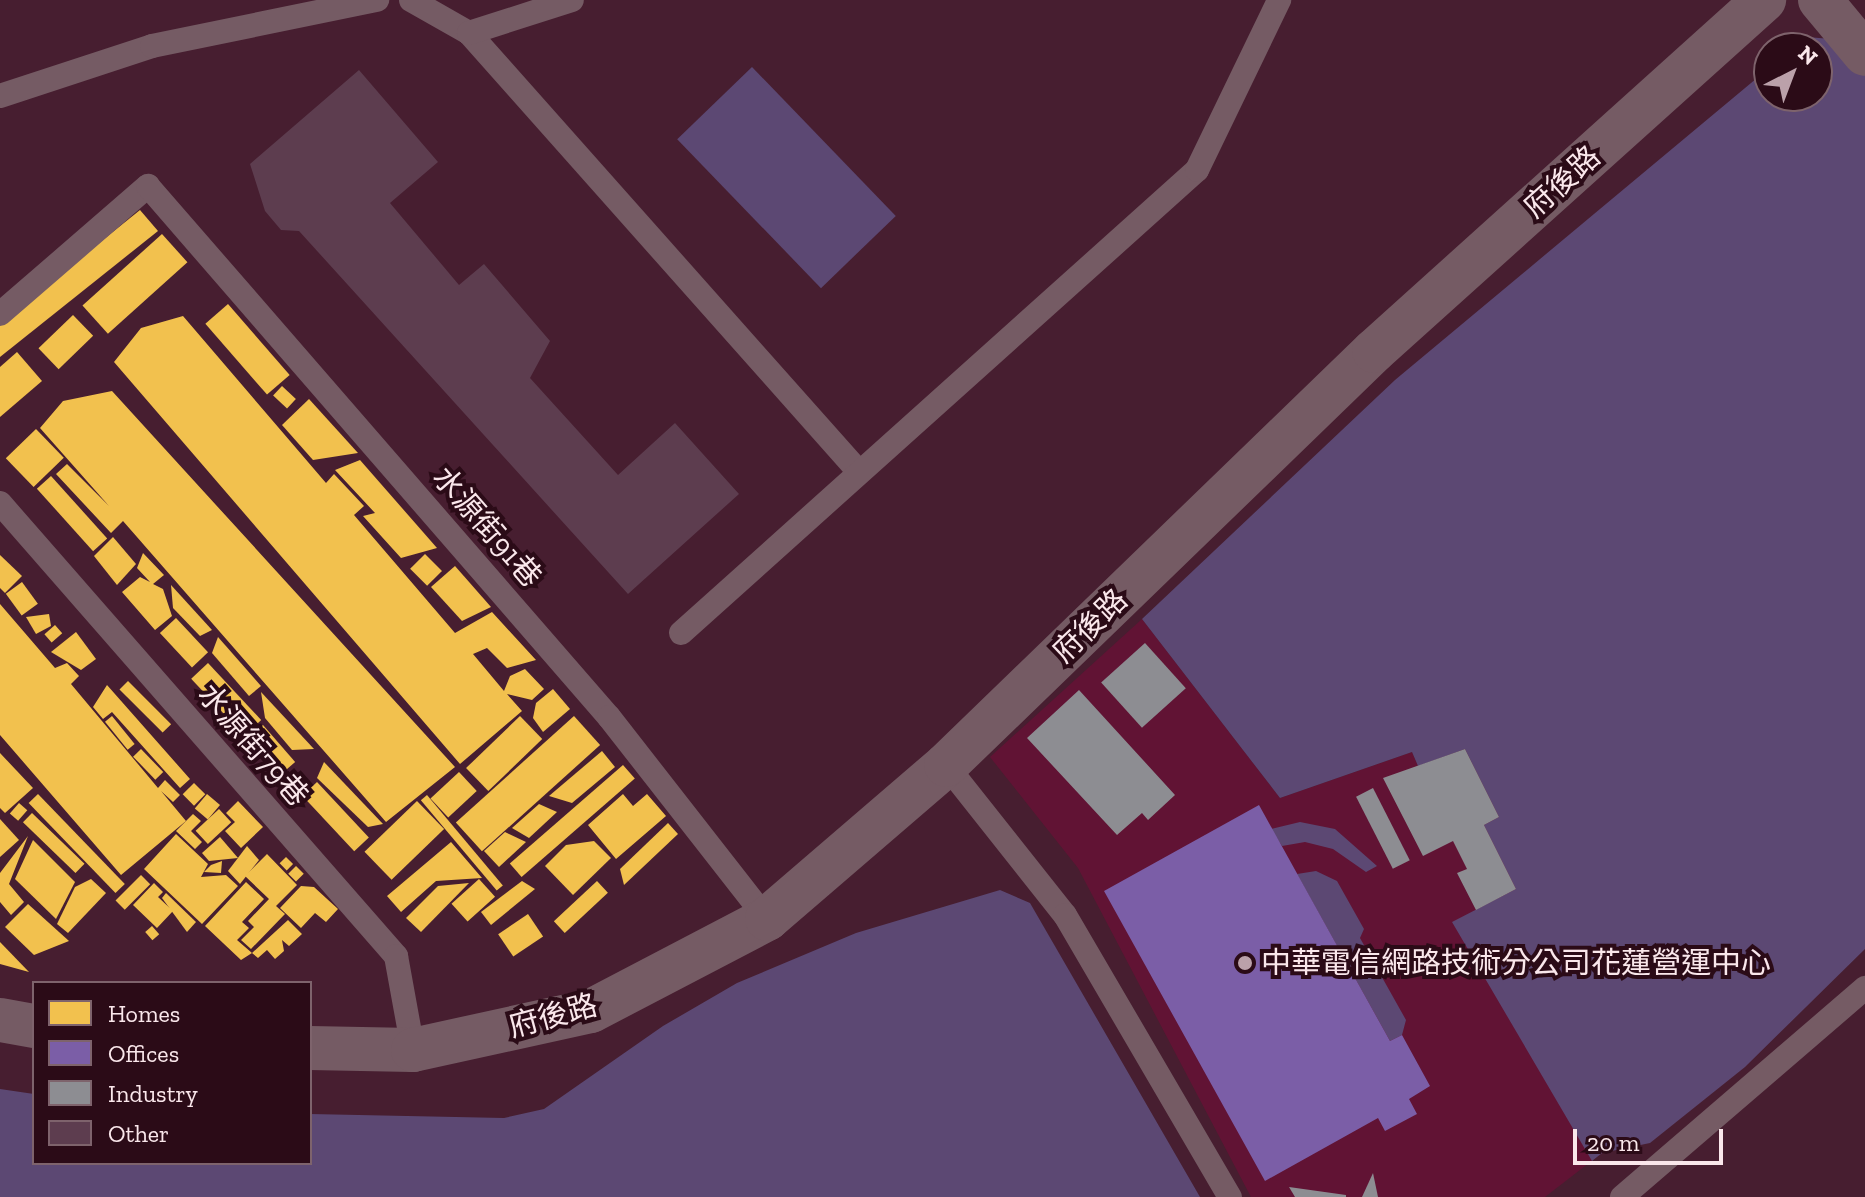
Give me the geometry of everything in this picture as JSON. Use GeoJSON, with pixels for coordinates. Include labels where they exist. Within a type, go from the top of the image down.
{"type":"FeatureCollection","features":[{"type":"Feature","properties":{"kind":"street","name":"府後路"},"geometry":{"type":"LineString","coordinates":[[312,1048],[413,1050],[591,1011],[767,919],[946,765],[1374,351],[1764,0]]}},
{"type":"Feature","properties":{"kind":"street"},"geometry":{"type":"LineString","coordinates":[[1820,0],[1865,54]]}},
{"type":"Feature","properties":{"kind":"street"},"geometry":{"type":"LineString","coordinates":[[0,1020],[32,1026]]}},
{"type":"Feature","properties":{"kind":"lane"},"geometry":{"type":"LineString","coordinates":[[0,96],[152,46],[377,0]]}},
{"type":"Feature","properties":{"kind":"lane"},"geometry":{"type":"LineString","coordinates":[[411,0],[469,33],[859,472]]}},
{"type":"Feature","properties":{"kind":"lane"},"geometry":{"type":"LineString","coordinates":[[469,33],[572,0]]}},
{"type":"Feature","properties":{"kind":"lane"},"geometry":{"type":"LineString","coordinates":[[681,633],[1197,170],[1279,0]]}},
{"type":"Feature","properties":{"kind":"lane","name":"水源街91巷"},"geometry":{"type":"LineString","coordinates":[[0,314],[148,186],[609,717],[767,919]]}},
{"type":"Feature","properties":{"kind":"lane","name":"水源街79巷"},"geometry":{"type":"LineString","coordinates":[[0,503],[396,956],[413,1050]]}},
{"type":"Feature","properties":{"kind":"lane"},"geometry":{"type":"LineString","coordinates":[[946,765],[1065,915],[1230,1197]]}},
{"type":"Feature","properties":{"kind":"lane"},"geometry":{"type":"LineString","coordinates":[[1622,1197],[1865,988]]}},
{"type":"Feature","properties":{"kind":"shaded area"},"geometry":{"type":"Polygon","coordinates":[[[1833,41],[1865,73],[1865,949],[1745,1067],[1650,1143],[1602,1153],[1592,1161],[1452,922],[1516,889],[1484,825],[1499,817],[1465,749],[1418,766],[1412,752],[1280,798],[1142,619],[1395,380],[1753,81],[1753,112],[1833,112],[1833,41]]]}},
{"type":"Feature","properties":{"kind":"shaded area"},"geometry":{"type":"Polygon","coordinates":[[[752,67],[896,216],[821,288],[677,139],[752,67]]]}},
{"type":"Feature","properties":{"kind":"shaded area","name":"中華電信網路技術分公司花蓮營運中心"},"geometry":{"type":"Polygon","coordinates":[[[1142,619],[1280,798],[1412,752],[1418,766],[1465,749],[1651,1115],[1545,1197],[1251,1197],[1078,868],[990,757],[1142,619]]]}},
{"type":"Feature","properties":{"kind":"shaded area"},"geometry":{"type":"Polygon","coordinates":[[[1300,822],[1335,829],[1377,866],[1366,872],[1333,849],[1305,842],[1282,846],[1271,829],[1300,822]]]}},
{"type":"Feature","properties":{"kind":"shaded area"},"geometry":{"type":"Polygon","coordinates":[[[1316,871],[1337,881],[1364,929],[1360,938],[1406,1020],[1402,1035],[1390,1041],[1297,874],[1316,871]]]}},
{"type":"Feature","properties":{"kind":"shaded area"},"geometry":{"type":"Polygon","coordinates":[[[1000,890],[1030,903],[1200,1197],[0,1197],[0,1089],[32,1094],[32,1165],[312,1165],[312,1114],[504,1118],[544,1109],[663,1026],[737,983],[856,933],[1000,890]]]}},
{"type":"Feature","properties":{"kind":"building: Homes"},"geometry":{"type":"Polygon","coordinates":[[[140,210],[158,231],[0,357],[0,323],[140,210]]]}},
{"type":"Feature","properties":{"kind":"building: Homes"},"geometry":{"type":"Polygon","coordinates":[[[162,234],[187,262],[108,334],[82,306],[162,234]]]}},
{"type":"Feature","properties":{"kind":"building: Homes"},"geometry":{"type":"Polygon","coordinates":[[[228,304],[290,375],[267,395],[205,324],[228,304]]]}},
{"type":"Feature","properties":{"kind":"building: Homes"},"geometry":{"type":"Polygon","coordinates":[[[73,315],[93,336],[59,369],[38,348],[73,315]]]}},
{"type":"Feature","properties":{"kind":"building: Homes"},"geometry":{"type":"Polygon","coordinates":[[[183,316],[326,483],[334,474],[364,506],[354,515],[455,633],[492,612],[536,660],[507,668],[487,648],[473,654],[504,691],[510,676],[525,669],[544,689],[532,700],[507,694],[522,711],[460,764],[114,362],[141,328],[183,316]]]}},
{"type":"Feature","properties":{"kind":"building: Homes"},"geometry":{"type":"Polygon","coordinates":[[[17,352],[42,381],[0,417],[0,367],[17,352]]]}},
{"type":"Feature","properties":{"kind":"building: Homes"},"geometry":{"type":"Polygon","coordinates":[[[282,386],[296,399],[287,408],[273,396],[282,386]]]}},
{"type":"Feature","properties":{"kind":"building: Homes"},"geometry":{"type":"Polygon","coordinates":[[[112,391],[455,767],[386,822],[123,521],[111,533],[56,474],[67,464],[109,506],[40,428],[63,401],[112,391]]]}},
{"type":"Feature","properties":{"kind":"building: Homes"},"geometry":{"type":"Polygon","coordinates":[[[309,399],[358,453],[313,460],[282,425],[309,399]]]}},
{"type":"Feature","properties":{"kind":"building: Homes"},"geometry":{"type":"Polygon","coordinates":[[[36,429],[64,458],[34,487],[6,458],[36,429]]]}},
{"type":"Feature","properties":{"kind":"building: Homes"},"geometry":{"type":"Polygon","coordinates":[[[360,460],[437,548],[401,558],[363,516],[375,513],[335,470],[360,460]]]}},
{"type":"Feature","properties":{"kind":"building: Homes"},"geometry":{"type":"Polygon","coordinates":[[[51,476],[107,538],[93,551],[37,489],[51,476]]]}},
{"type":"Feature","properties":{"kind":"building: Homes"},"geometry":{"type":"Polygon","coordinates":[[[113,537],[136,564],[117,585],[94,556],[113,537]]]}},
{"type":"Feature","properties":{"kind":"building: Homes"},"geometry":{"type":"Polygon","coordinates":[[[143,553],[164,575],[153,584],[163,589],[172,616],[155,630],[122,592],[140,577],[150,582],[137,568],[143,553]]]}},
{"type":"Feature","properties":{"kind":"building: Homes"},"geometry":{"type":"Polygon","coordinates":[[[425,554],[442,571],[427,586],[410,569],[425,554]]]}},
{"type":"Feature","properties":{"kind":"building: Homes"},"geometry":{"type":"Polygon","coordinates":[[[0,555],[22,576],[5,593],[0,588],[0,555]]]}},
{"type":"Feature","properties":{"kind":"building: Homes"},"geometry":{"type":"Polygon","coordinates":[[[455,566],[491,607],[462,621],[431,587],[455,566]]]}},
{"type":"Feature","properties":{"kind":"building: Homes"},"geometry":{"type":"Polygon","coordinates":[[[22,582],[38,604],[22,616],[6,594],[22,582]]]}},
{"type":"Feature","properties":{"kind":"building: Homes"},"geometry":{"type":"Polygon","coordinates":[[[171,585],[212,630],[200,636],[173,608],[171,585]]]}},
{"type":"Feature","properties":{"kind":"building: Homes"},"geometry":{"type":"Polygon","coordinates":[[[0,604],[55,668],[67,663],[79,676],[71,684],[158,788],[165,780],[180,795],[173,802],[161,791],[186,821],[121,875],[0,735],[0,604]]]}},
{"type":"Feature","properties":{"kind":"building: Homes"},"geometry":{"type":"Polygon","coordinates":[[[49,614],[51,626],[36,634],[26,617],[49,614]]]}},
{"type":"Feature","properties":{"kind":"building: Homes"},"geometry":{"type":"Polygon","coordinates":[[[176,618],[208,652],[192,667],[160,633],[176,618]]]}},
{"type":"Feature","properties":{"kind":"building: Homes"},"geometry":{"type":"Polygon","coordinates":[[[55,625],[62,633],[52,642],[44,634],[55,625]]]}},
{"type":"Feature","properties":{"kind":"building: Homes"},"geometry":{"type":"Polygon","coordinates":[[[76,632],[96,659],[81,670],[51,652],[76,632]]]}},
{"type":"Feature","properties":{"kind":"building: Homes"},"geometry":{"type":"Polygon","coordinates":[[[218,637],[261,686],[249,696],[212,653],[218,637]]]}},
{"type":"Feature","properties":{"kind":"building: Homes"},"geometry":{"type":"Polygon","coordinates":[[[208,663],[261,720],[244,736],[191,679],[208,663]]]}},
{"type":"Feature","properties":{"kind":"building: Homes"},"geometry":{"type":"Polygon","coordinates":[[[128,681],[171,724],[163,733],[120,689],[128,681]]]}},
{"type":"Feature","properties":{"kind":"building: Homes"},"geometry":{"type":"Polygon","coordinates":[[[107,685],[190,779],[180,788],[112,712],[103,719],[93,707],[107,685]]]}},
{"type":"Feature","properties":{"kind":"building: Homes"},"geometry":{"type":"Polygon","coordinates":[[[553,689],[570,709],[543,732],[533,718],[536,703],[553,689]]]}},
{"type":"Feature","properties":{"kind":"building: Homes"},"geometry":{"type":"Polygon","coordinates":[[[261,692],[314,749],[292,750],[265,718],[261,692]]]}},
{"type":"Feature","properties":{"kind":"building: Homes"},"geometry":{"type":"Polygon","coordinates":[[[112,716],[135,744],[128,750],[105,722],[112,716]]]}},
{"type":"Feature","properties":{"kind":"building: Homes"},"geometry":{"type":"Polygon","coordinates":[[[520,716],[542,739],[488,791],[466,768],[520,716]]]}},
{"type":"Feature","properties":{"kind":"building: Homes"},"geometry":{"type":"Polygon","coordinates":[[[574,716],[600,745],[482,851],[456,822],[574,716]]]}},
{"type":"Feature","properties":{"kind":"building: Homes"},"geometry":{"type":"Polygon","coordinates":[[[263,725],[295,762],[279,776],[247,739],[263,725]]]}},
{"type":"Feature","properties":{"kind":"building: Homes"},"geometry":{"type":"Polygon","coordinates":[[[141,749],[163,772],[155,780],[133,757],[141,749]]]}},
{"type":"Feature","properties":{"kind":"building: Homes"},"geometry":{"type":"Polygon","coordinates":[[[602,751],[615,767],[572,803],[549,796],[602,751]]]}},
{"type":"Feature","properties":{"kind":"building: Homes"},"geometry":{"type":"Polygon","coordinates":[[[0,753],[33,788],[5,813],[0,808],[0,753]]]}},
{"type":"Feature","properties":{"kind":"building: Homes"},"geometry":{"type":"Polygon","coordinates":[[[324,762],[383,824],[368,827],[317,778],[324,762]]]}},
{"type":"Feature","properties":{"kind":"building: Homes"},"geometry":{"type":"Polygon","coordinates":[[[623,765],[635,779],[522,877],[510,863],[623,765]]]}},
{"type":"Feature","properties":{"kind":"building: Homes"},"geometry":{"type":"Polygon","coordinates":[[[459,772],[477,791],[448,818],[430,799],[459,772]]]}},
{"type":"Feature","properties":{"kind":"building: Homes"},"geometry":{"type":"Polygon","coordinates":[[[317,782],[369,838],[354,851],[302,796],[317,782]]]}},
{"type":"Feature","properties":{"kind":"building: Homes"},"geometry":{"type":"Polygon","coordinates":[[[194,783],[205,794],[194,806],[183,794],[194,783]]]}},
{"type":"Feature","properties":{"kind":"building: Homes"},"geometry":{"type":"Polygon","coordinates":[[[38,794],[125,884],[115,893],[29,803],[38,794]]]}},
{"type":"Feature","properties":{"kind":"building: Homes"},"geometry":{"type":"Polygon","coordinates":[[[207,794],[220,805],[208,819],[195,809],[207,794]]]}},
{"type":"Feature","properties":{"kind":"building: Homes"},"geometry":{"type":"Polygon","coordinates":[[[623,794],[633,806],[647,794],[666,816],[616,859],[588,825],[623,794]]]}},
{"type":"Feature","properties":{"kind":"building: Homes"},"geometry":{"type":"Polygon","coordinates":[[[427,795],[503,885],[497,891],[421,800],[427,795]]]}},
{"type":"Feature","properties":{"kind":"building: Homes"},"geometry":{"type":"Polygon","coordinates":[[[238,801],[263,827],[241,848],[225,831],[235,822],[226,813],[238,801]]]}},
{"type":"Feature","properties":{"kind":"building: Homes"},"geometry":{"type":"Polygon","coordinates":[[[417,801],[444,829],[392,880],[364,852],[417,801]]]}},
{"type":"Feature","properties":{"kind":"building: Homes"},"geometry":{"type":"Polygon","coordinates":[[[19,803],[27,810],[18,821],[10,814],[19,803]]]}},
{"type":"Feature","properties":{"kind":"building: Homes"},"geometry":{"type":"Polygon","coordinates":[[[539,804],[557,812],[529,838],[512,828],[539,804]]]}},
{"type":"Feature","properties":{"kind":"building: Homes"},"geometry":{"type":"Polygon","coordinates":[[[219,809],[231,822],[208,844],[196,831],[219,809]]]}},
{"type":"Feature","properties":{"kind":"building: Homes"},"geometry":{"type":"Polygon","coordinates":[[[32,813],[85,864],[75,873],[23,822],[32,813]]]}},
{"type":"Feature","properties":{"kind":"building: Homes"},"geometry":{"type":"Polygon","coordinates":[[[193,814],[201,821],[191,831],[202,842],[195,849],[176,831],[193,814]]]}},
{"type":"Feature","properties":{"kind":"building: Homes"},"geometry":{"type":"Polygon","coordinates":[[[0,819],[19,840],[0,857],[0,819]]]}},
{"type":"Feature","properties":{"kind":"building: Homes"},"geometry":{"type":"Polygon","coordinates":[[[668,823],[678,834],[624,885],[620,869],[668,823]]]}},
{"type":"Feature","properties":{"kind":"building: Homes"},"geometry":{"type":"Polygon","coordinates":[[[505,832],[526,842],[499,867],[484,851],[505,832]]]}},
{"type":"Feature","properties":{"kind":"building: Homes"},"geometry":{"type":"Polygon","coordinates":[[[176,834],[208,864],[201,877],[226,875],[238,886],[202,924],[144,869],[176,834]]]}},
{"type":"Feature","properties":{"kind":"building: Homes"},"geometry":{"type":"Polygon","coordinates":[[[28,836],[9,884],[24,902],[11,915],[0,902],[0,873],[28,836]]]}},
{"type":"Feature","properties":{"kind":"building: Homes"},"geometry":{"type":"Polygon","coordinates":[[[220,837],[238,858],[209,861],[202,853],[220,837]]]}},
{"type":"Feature","properties":{"kind":"building: Homes"},"geometry":{"type":"Polygon","coordinates":[[[33,840],[75,882],[56,919],[15,879],[33,840]]]}},
{"type":"Feature","properties":{"kind":"building: Homes"},"geometry":{"type":"Polygon","coordinates":[[[594,841],[611,858],[573,895],[545,866],[566,845],[594,841]]]}},
{"type":"Feature","properties":{"kind":"building: Homes"},"geometry":{"type":"Polygon","coordinates":[[[451,842],[482,878],[436,881],[401,912],[387,896],[451,842]]]}},
{"type":"Feature","properties":{"kind":"building: Homes"},"geometry":{"type":"Polygon","coordinates":[[[247,846],[259,860],[240,884],[228,871],[247,846]]]}},
{"type":"Feature","properties":{"kind":"building: Homes"},"geometry":{"type":"Polygon","coordinates":[[[267,854],[297,885],[276,906],[285,914],[251,949],[241,940],[254,927],[248,921],[269,899],[245,876],[267,854]]]}},
{"type":"Feature","properties":{"kind":"building: Homes"},"geometry":{"type":"Polygon","coordinates":[[[286,857],[293,864],[287,870],[280,863],[286,857]]]}},
{"type":"Feature","properties":{"kind":"building: Homes"},"geometry":{"type":"Polygon","coordinates":[[[222,861],[221,873],[204,872],[211,865],[222,861]]]}},
{"type":"Feature","properties":{"kind":"building: Homes"},"geometry":{"type":"Polygon","coordinates":[[[296,866],[304,874],[296,882],[288,874],[296,866]]]}},
{"type":"Feature","properties":{"kind":"building: Homes"},"geometry":{"type":"Polygon","coordinates":[[[141,875],[150,884],[125,910],[116,900],[141,875]]]}},
{"type":"Feature","properties":{"kind":"building: Homes"},"geometry":{"type":"Polygon","coordinates":[[[91,879],[106,893],[68,933],[57,924],[75,887],[91,879]]]}},
{"type":"Feature","properties":{"kind":"building: Homes"},"geometry":{"type":"Polygon","coordinates":[[[479,879],[495,897],[468,922],[452,904],[479,879]]]}},
{"type":"Feature","properties":{"kind":"building: Homes"},"geometry":{"type":"Polygon","coordinates":[[[522,881],[535,889],[491,925],[481,912],[522,881]]]}},
{"type":"Feature","properties":{"kind":"building: Homes"},"geometry":{"type":"Polygon","coordinates":[[[597,881],[608,893],[565,933],[554,921],[597,881]]]}},
{"type":"Feature","properties":{"kind":"building: Homes"},"geometry":{"type":"Polygon","coordinates":[[[246,882],[264,899],[242,922],[249,928],[237,940],[252,953],[241,960],[205,926],[246,882]]]}},
{"type":"Feature","properties":{"kind":"building: Homes"},"geometry":{"type":"Polygon","coordinates":[[[154,883],[163,892],[158,897],[173,911],[157,928],[133,905],[154,883]]]}},
{"type":"Feature","properties":{"kind":"building: Homes"},"geometry":{"type":"Polygon","coordinates":[[[469,883],[421,932],[406,918],[438,886],[469,883]]]}},
{"type":"Feature","properties":{"kind":"building: Homes"},"geometry":{"type":"Polygon","coordinates":[[[301,886],[314,887],[338,909],[326,922],[315,913],[301,928],[280,908],[301,886]]]}},
{"type":"Feature","properties":{"kind":"building: Homes"},"geometry":{"type":"Polygon","coordinates":[[[166,893],[196,922],[187,932],[162,898],[166,893]]]}},
{"type":"Feature","properties":{"kind":"building: Homes"},"geometry":{"type":"Polygon","coordinates":[[[28,904],[69,941],[34,955],[5,927],[28,904]]]}},
{"type":"Feature","properties":{"kind":"building: Homes"},"geometry":{"type":"Polygon","coordinates":[[[528,914],[543,936],[513,957],[498,934],[528,914]]]}},
{"type":"Feature","properties":{"kind":"building: Homes"},"geometry":{"type":"Polygon","coordinates":[[[288,920],[302,934],[289,946],[282,940],[284,951],[275,959],[267,950],[258,958],[252,953],[288,920]]]}},
{"type":"Feature","properties":{"kind":"building: Homes"},"geometry":{"type":"Polygon","coordinates":[[[152,926],[159,934],[152,940],[145,932],[152,926]]]}},
{"type":"Feature","properties":{"kind":"building: Homes"},"geometry":{"type":"Polygon","coordinates":[[[0,942],[29,972],[0,964],[0,942]]]}},
{"type":"Feature","properties":{"kind":"building: Offices","name":"中華電信網路技術分公司花蓮營運中心"},"geometry":{"type":"Polygon","coordinates":[[[1259,805],[1390,1041],[1402,1035],[1430,1086],[1409,1099],[1417,1114],[1385,1131],[1378,1118],[1265,1181],[1104,891],[1259,805]]]}},
{"type":"Feature","properties":{"kind":"building: Industry"},"geometry":{"type":"Polygon","coordinates":[[[1145,643],[1186,688],[1142,728],[1101,682],[1145,643]]]}},
{"type":"Feature","properties":{"kind":"building: Industry"},"geometry":{"type":"Polygon","coordinates":[[[1079,690],[1175,795],[1148,820],[1142,813],[1117,835],[1027,738],[1079,690]]]}},
{"type":"Feature","properties":{"kind":"building: Industry"},"geometry":{"type":"Polygon","coordinates":[[[1465,749],[1499,817],[1484,825],[1516,889],[1476,910],[1457,873],[1467,869],[1453,841],[1423,856],[1383,778],[1465,749]]]}},
{"type":"Feature","properties":{"kind":"building: Industry"},"geometry":{"type":"Polygon","coordinates":[[[1373,788],[1410,860],[1393,869],[1356,797],[1373,788]]]}},
{"type":"Feature","properties":{"kind":"building: Industry"},"geometry":{"type":"Polygon","coordinates":[[[1373,1173],[1378,1197],[1362,1197],[1373,1173]]]}},
{"type":"Feature","properties":{"kind":"building: Industry"},"geometry":{"type":"Polygon","coordinates":[[[1289,1187],[1346,1195],[1346,1197],[1295,1197],[1289,1187]]]}},
{"type":"Feature","properties":{"kind":"building: Other"},"geometry":{"type":"Polygon","coordinates":[[[359,70],[438,162],[390,203],[459,285],[484,264],[550,341],[530,378],[618,475],[675,423],[739,494],[628,594],[299,231],[281,230],[265,211],[250,164],[359,70]]]}},
{"type":"Feature","properties":{"kind":"place","name":"中華電信網路技術分公司花蓮營運中心"},"geometry":{"type":"Point","coordinates":[1245,963]}}]}
